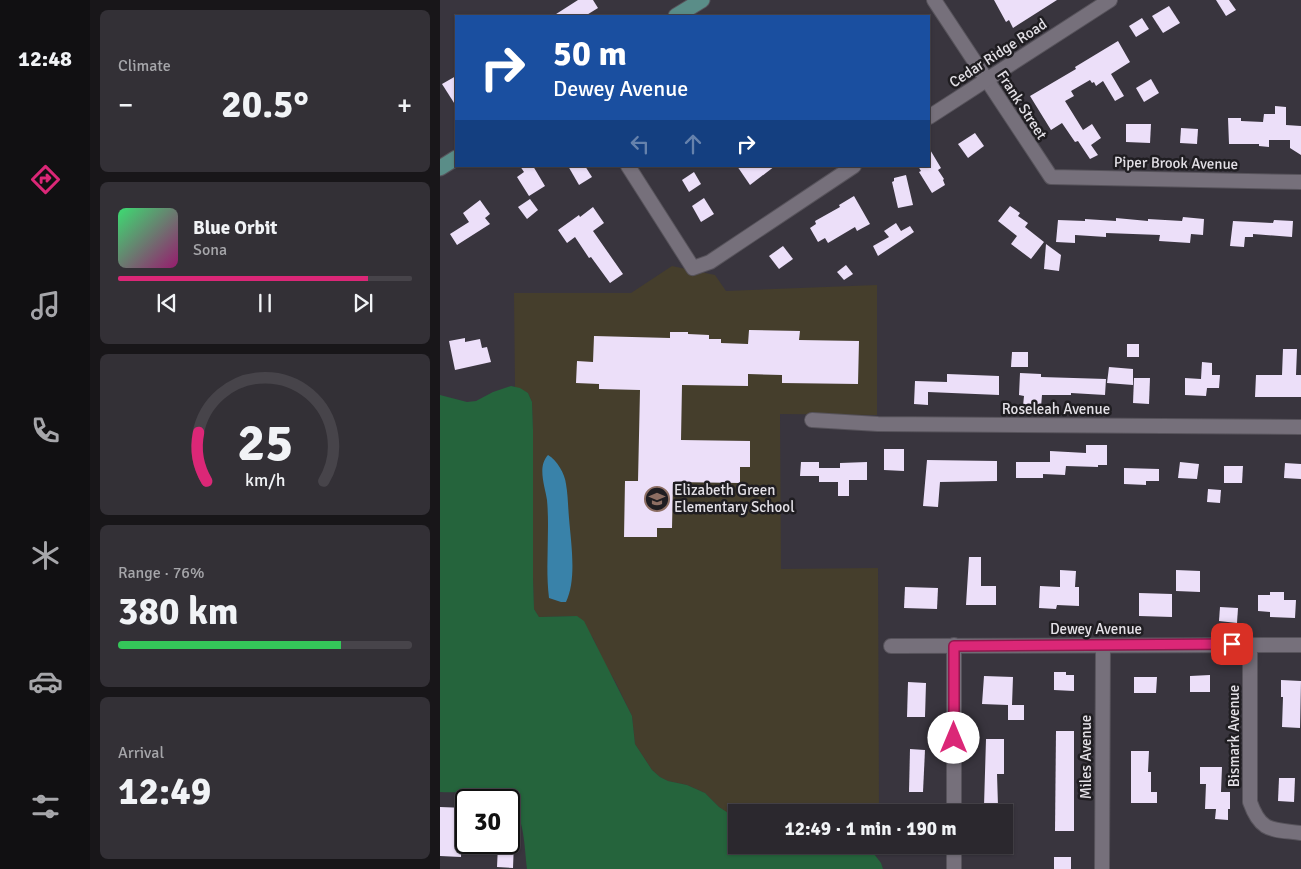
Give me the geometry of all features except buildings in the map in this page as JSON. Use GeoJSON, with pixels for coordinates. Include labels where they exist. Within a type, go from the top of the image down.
{"type":"FeatureCollection","features":[{"type":"Feature","properties":{"kind":"main road"},"geometry":{"type":"LineString","coordinates":[[678,15],[702,0]]}},
{"type":"Feature","properties":{"kind":"main road"},"geometry":{"type":"LineString","coordinates":[[440,168],[455,159]]}},
{"type":"Feature","properties":{"kind":"street","name":"Frank Street"},"geometry":{"type":"LineString","coordinates":[[934,0],[1050,178]]}},
{"type":"Feature","properties":{"kind":"street","name":"Cedar Ridge Road"},"geometry":{"type":"LineString","coordinates":[[930,116],[1110,0]]}},
{"type":"Feature","properties":{"kind":"street"},"geometry":{"type":"LineString","coordinates":[[629,167],[693,268],[710,262],[852,167]]}},
{"type":"Feature","properties":{"kind":"street","name":"Piper Brook Avenue"},"geometry":{"type":"LineString","coordinates":[[1050,178],[1301,182]]}},
{"type":"Feature","properties":{"kind":"street","name":"Roseleah Avenue"},"geometry":{"type":"LineString","coordinates":[[812,420],[878,424],[1301,427]]}},
{"type":"Feature","properties":{"kind":"street","name":"Bismark Avenue"},"geometry":{"type":"LineString","coordinates":[[1250,644],[1250,802],[1255,815],[1262,825],[1271,829],[1301,833]]}},
{"type":"Feature","properties":{"kind":"street","name":"Dewey Avenue"},"geometry":{"type":"LineString","coordinates":[[892,646],[1301,645]]}},
{"type":"Feature","properties":{"kind":"street"},"geometry":{"type":"LineString","coordinates":[[954,646],[954,804]]}},
{"type":"Feature","properties":{"kind":"street","name":"Miles Avenue"},"geometry":{"type":"LineString","coordinates":[[1102,869],[1103,646]]}},
{"type":"Feature","properties":{"kind":"street"},"geometry":{"type":"LineString","coordinates":[[954,854],[954,869]]}},
{"type":"Feature","properties":{"kind":"shaded area","name":"Elizabeth Green Elementary School"},"geometry":{"type":"Polygon","coordinates":[[[672,266],[715,275],[726,291],[877,285],[877,415],[780,414],[781,569],[878,568],[879,804],[728,804],[728,813],[705,793],[687,785],[668,781],[660,777],[652,770],[635,744],[632,716],[593,638],[577,616],[539,617],[534,609],[532,402],[528,393],[515,387],[514,293],[631,293],[672,266]]]}},
{"type":"Feature","properties":{"kind":"green space"},"geometry":{"type":"Polygon","coordinates":[[[511,386],[520,388],[528,393],[532,402],[534,609],[539,617],[577,616],[584,621],[632,716],[635,744],[652,770],[668,781],[687,785],[705,793],[728,813],[728,854],[874,854],[883,869],[527,869],[524,837],[520,820],[520,789],[455,789],[455,792],[440,792],[440,395],[467,402],[476,401],[493,392],[511,386]]]}},
{"type":"Feature","properties":{"kind":"water"},"geometry":{"type":"Polygon","coordinates":[[[548,455],[560,468],[567,488],[572,572],[566,602],[549,598],[547,573],[548,512],[542,471],[548,455]]]}},
{"type":"Feature","properties":{"kind":"place","name":"Elizabeth Green Elementary School"},"geometry":{"type":"Point","coordinates":[657,499]}},
{"type":"Feature","properties":{"kind":"route"},"geometry":{"type":"LineString","coordinates":[[954,738],[954,646],[1232,644]]}}]}
